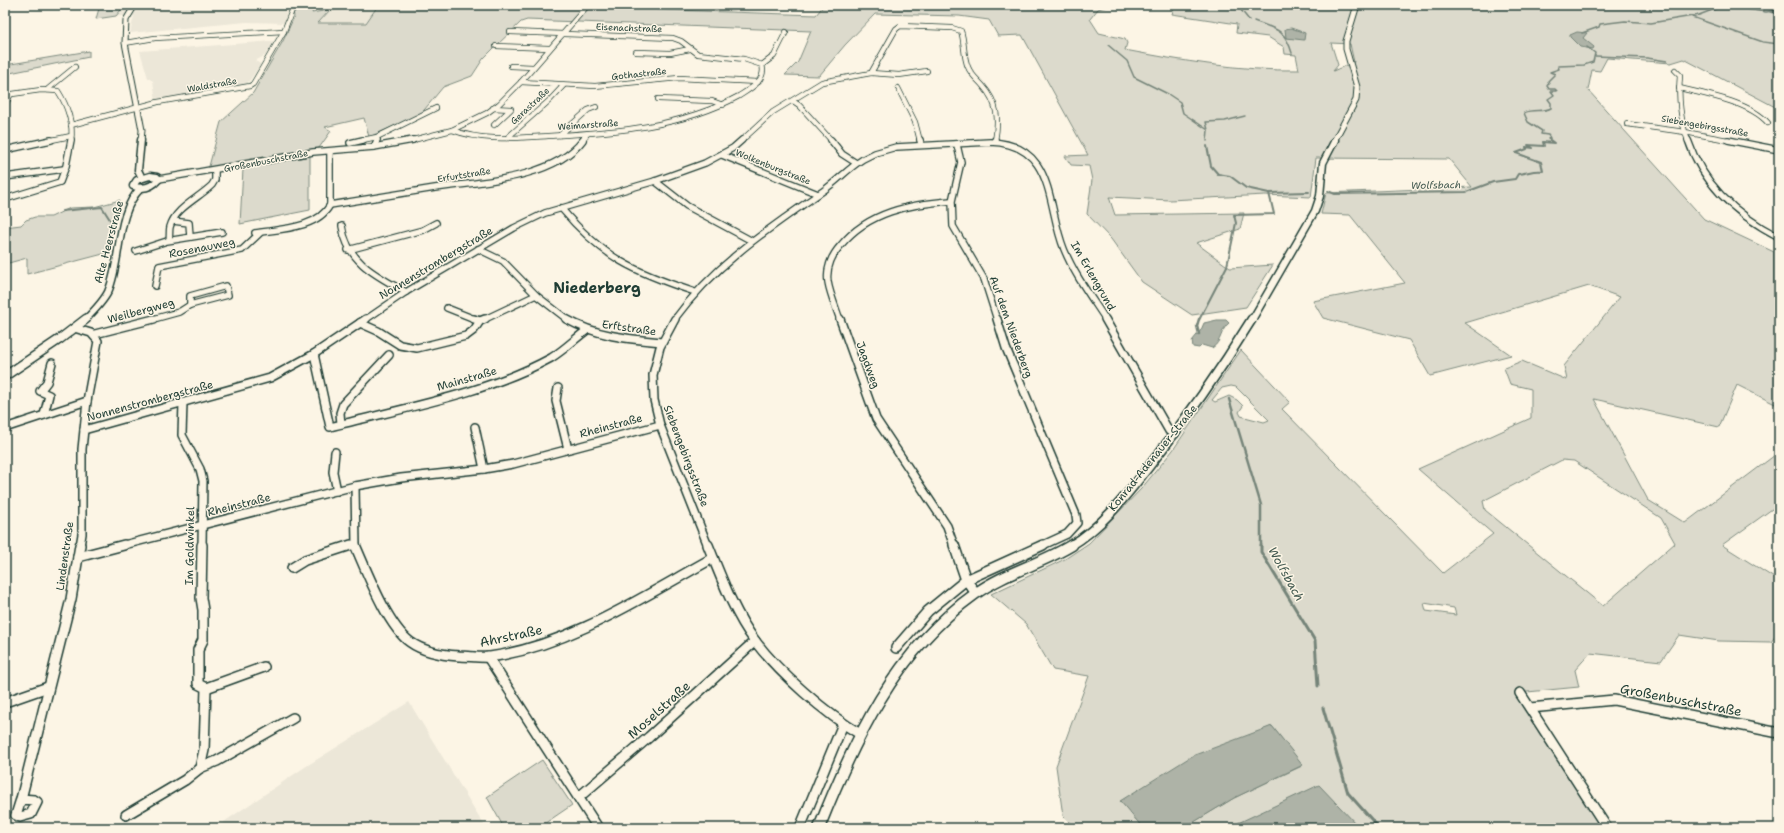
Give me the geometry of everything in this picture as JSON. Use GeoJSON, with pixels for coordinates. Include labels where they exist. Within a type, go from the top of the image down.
{"type":"FeatureCollection","features":[{"type":"Feature","properties":{"kind":"street"},"geometry":{"type":"LineString","coordinates":[[135,5],[126,20],[125,43],[142,130],[138,170],[142,178]]}},
{"type":"Feature","properties":{"kind":"street","name":"Waldstraße"},"geometry":{"type":"LineString","coordinates":[[71,125],[137,107],[250,86],[253,84],[284,31],[291,16],[290,10],[294,5]]}},
{"type":"Feature","properties":{"kind":"street","name":"Großenbuschstraße"},"geometry":{"type":"LineString","coordinates":[[159,179],[313,152],[402,143],[452,130],[494,108],[521,82],[588,5]]}},
{"type":"Feature","properties":{"kind":"street","name":"Konrad-Adenauer-Straße"},"geometry":{"type":"LineString","coordinates":[[819,828],[840,775],[860,734],[898,671],[920,644],[942,621],[976,594],[1073,544],[1089,533],[1134,485],[1175,434],[1200,400],[1245,332],[1315,211],[1320,196],[1323,162],[1356,100],[1357,86],[1346,49],[1346,41],[1357,5]]}},
{"type":"Feature","properties":{"kind":"street"},"geometry":{"type":"LineString","coordinates":[[871,73],[896,29],[900,26],[952,28],[961,31],[965,40],[968,67],[990,94],[995,104],[997,121],[995,142]]}},
{"type":"Feature","properties":{"kind":"street"},"geometry":{"type":"LineString","coordinates":[[125,43],[155,38],[284,31]]}},
{"type":"Feature","properties":{"kind":"street"},"geometry":{"type":"LineString","coordinates":[[510,32],[562,34]]}},
{"type":"Feature","properties":{"kind":"street"},"geometry":{"type":"LineString","coordinates":[[762,65],[770,61],[778,51],[786,32]]}},
{"type":"Feature","properties":{"kind":"street"},"geometry":{"type":"LineString","coordinates":[[529,38],[533,34]]}},
{"type":"Feature","properties":{"kind":"street","name":"Eisenachstraße"},"geometry":{"type":"LineString","coordinates":[[562,34],[673,38],[687,44],[690,49],[703,55],[744,59],[762,65]]}},
{"type":"Feature","properties":{"kind":"street"},"geometry":{"type":"LineString","coordinates":[[521,47],[525,42]]}},
{"type":"Feature","properties":{"kind":"street"},"geometry":{"type":"LineString","coordinates":[[496,46],[549,48]]}},
{"type":"Feature","properties":{"kind":"street"},"geometry":{"type":"LineString","coordinates":[[636,52],[670,53],[690,49]]}},
{"type":"Feature","properties":{"kind":"street","name":"Weimarstraße"},"geometry":{"type":"LineString","coordinates":[[452,130],[474,137],[507,138],[621,131],[664,124],[694,116],[723,105],[750,90],[758,82],[764,71],[762,65]]}},
{"type":"Feature","properties":{"kind":"street"},"geometry":{"type":"LineString","coordinates":[[511,66],[533,67]]}},
{"type":"Feature","properties":{"kind":"street"},"geometry":{"type":"LineString","coordinates":[[48,89],[75,67]]}},
{"type":"Feature","properties":{"kind":"street"},"geometry":{"type":"LineString","coordinates":[[1675,70],[1680,75],[1680,109],[1685,132],[1699,166],[1717,191],[1739,214],[1779,237]]}},
{"type":"Feature","properties":{"kind":"street","name":"Nonnenstrombergstraße"},"geometry":{"type":"LineString","coordinates":[[84,430],[270,378],[314,354],[406,292],[525,222],[561,208],[687,171],[722,155],[743,140],[766,117],[822,82],[871,73],[884,75],[916,74],[928,71]]}},
{"type":"Feature","properties":{"kind":"street","name":"Gothastraße"},"geometry":{"type":"LineString","coordinates":[[521,82],[564,85],[603,85],[679,78],[758,82]]}},
{"type":"Feature","properties":{"kind":"street","name":"Gerastraße"},"geometry":{"type":"LineString","coordinates":[[507,138],[550,100],[564,85]]}},
{"type":"Feature","properties":{"kind":"street"},"geometry":{"type":"LineString","coordinates":[[898,88],[915,119],[921,144]]}},
{"type":"Feature","properties":{"kind":"street"},"geometry":{"type":"LineString","coordinates":[[1679,88],[1728,100],[1763,117],[1768,123]]}},
{"type":"Feature","properties":{"kind":"street"},"geometry":{"type":"LineString","coordinates":[[5,95],[48,89],[60,93],[71,125],[71,136],[62,179],[53,185],[5,199]]}},
{"type":"Feature","properties":{"kind":"street"},"geometry":{"type":"LineString","coordinates":[[5,105],[11,94]]}},
{"type":"Feature","properties":{"kind":"street"},"geometry":{"type":"LineString","coordinates":[[658,98],[715,102],[723,105]]}},
{"type":"Feature","properties":{"kind":"street"},"geometry":{"type":"LineString","coordinates":[[793,101],[800,105],[839,151],[856,163]]}},
{"type":"Feature","properties":{"kind":"street"},"geometry":{"type":"LineString","coordinates":[[560,135],[588,110],[596,107]]}},
{"type":"Feature","properties":{"kind":"street"},"geometry":{"type":"LineString","coordinates":[[350,144],[376,137],[436,108]]}},
{"type":"Feature","properties":{"kind":"street"},"geometry":{"type":"LineString","coordinates":[[494,108],[511,109],[494,125]]}},
{"type":"Feature","properties":{"kind":"street","name":"Siebengebirgsstraße"},"geometry":{"type":"LineString","coordinates":[[1627,124],[1685,132],[1779,150]]}},
{"type":"Feature","properties":{"kind":"street","name":"Erfurtstraße"},"geometry":{"type":"LineString","coordinates":[[330,205],[515,176],[552,164],[572,153],[587,134]]}},
{"type":"Feature","properties":{"kind":"street"},"geometry":{"type":"LineString","coordinates":[[5,150],[71,136]]}},
{"type":"Feature","properties":{"kind":"street"},"geometry":{"type":"LineString","coordinates":[[374,147],[377,141],[376,137]]}},
{"type":"Feature","properties":{"kind":"street","name":"Im Erlengrund"},"geometry":{"type":"LineString","coordinates":[[995,142],[1020,148],[1038,164],[1045,175],[1060,241],[1072,265],[1118,339],[1169,431],[1175,434]]}},
{"type":"Feature","properties":{"kind":"street","name":"Siebengebirgsstraße"},"geometry":{"type":"LineString","coordinates":[[860,734],[843,724],[788,677],[755,641],[738,614],[713,558],[660,425],[654,405],[653,376],[662,342],[675,318],[695,292],[721,267],[752,241],[835,182],[864,157],[884,149],[921,144],[957,145],[995,142]]}},
{"type":"Feature","properties":{"kind":"street","name":"Auf dem Niederberg"},"geometry":{"type":"LineString","coordinates":[[957,145],[962,162],[951,201],[953,226],[984,279],[1006,348],[1076,515],[1077,523],[1067,534],[1014,560],[966,580]]}},
{"type":"Feature","properties":{"kind":"street"},"geometry":{"type":"LineString","coordinates":[[330,151],[330,205]]}},
{"type":"Feature","properties":{"kind":"street","name":"Wolkenburgstraße"},"geometry":{"type":"LineString","coordinates":[[722,155],[818,194]]}},
{"type":"Feature","properties":{"kind":"street"},"geometry":{"type":"LineString","coordinates":[[5,177],[64,169]]}},
{"type":"Feature","properties":{"kind":"street"},"geometry":{"type":"LineString","coordinates":[[169,240],[170,228],[173,221],[186,207],[212,185],[215,180],[215,170]]}},
{"type":"Feature","properties":{"kind":"street"},"geometry":{"type":"LineString","coordinates":[[154,176],[159,179],[154,184],[141,188],[134,187],[133,184],[142,178],[154,176]]}},
{"type":"Feature","properties":{"kind":"street"},"geometry":{"type":"LineString","coordinates":[[655,181],[687,206],[752,241]]}},
{"type":"Feature","properties":{"kind":"street","name":"Alte Heerstraße"},"geometry":{"type":"LineString","coordinates":[[5,376],[74,328],[106,294],[112,280],[116,254],[129,206],[132,197],[141,188]]}},
{"type":"Feature","properties":{"kind":"street","name":"Jagdweg"},"geometry":{"type":"LineString","coordinates":[[951,201],[923,203],[898,209],[875,217],[858,227],[846,237],[834,253],[829,267],[828,281],[835,306],[876,419],[947,526],[966,580],[976,594]]}},
{"type":"Feature","properties":{"kind":"street","name":"Rosenauweg"},"geometry":{"type":"LineString","coordinates":[[155,286],[159,266],[242,250],[258,233],[311,222],[323,215],[330,205]]}},
{"type":"Feature","properties":{"kind":"street"},"geometry":{"type":"LineString","coordinates":[[561,208],[579,230],[609,256],[637,271],[695,292]]}},
{"type":"Feature","properties":{"kind":"street"},"geometry":{"type":"LineString","coordinates":[[173,221],[189,223],[190,237]]}},
{"type":"Feature","properties":{"kind":"street"},"geometry":{"type":"LineString","coordinates":[[348,250],[423,230],[436,223]]}},
{"type":"Feature","properties":{"kind":"street"},"geometry":{"type":"LineString","coordinates":[[342,226],[342,237],[348,250],[364,266],[406,292]]}},
{"type":"Feature","properties":{"kind":"street"},"geometry":{"type":"LineString","coordinates":[[136,251],[145,246],[169,240],[222,232]]}},
{"type":"Feature","properties":{"kind":"street","name":"Erftstraße"},"geometry":{"type":"LineString","coordinates":[[478,249],[493,255],[506,263],[536,295],[570,322],[587,330],[628,340],[662,342]]}},
{"type":"Feature","properties":{"kind":"street","name":"Weilbergweg"},"geometry":{"type":"LineString","coordinates":[[95,334],[179,312],[190,305],[228,294],[226,286],[190,296],[190,305]]}},
{"type":"Feature","properties":{"kind":"street"},"geometry":{"type":"LineString","coordinates":[[360,323],[378,331],[400,345],[417,348],[466,336],[474,330],[480,321],[536,295]]}},
{"type":"Feature","properties":{"kind":"street"},"geometry":{"type":"LineString","coordinates":[[447,308],[480,321]]}},
{"type":"Feature","properties":{"kind":"street"},"geometry":{"type":"LineString","coordinates":[[74,328],[88,330],[95,334]]}},
{"type":"Feature","properties":{"kind":"street","name":"Mainstraße"},"geometry":{"type":"LineString","coordinates":[[341,424],[478,389],[508,379],[552,357],[587,330]]}},
{"type":"Feature","properties":{"kind":"street","name":"Lindenstraße"},"geometry":{"type":"LineString","coordinates":[[21,799],[70,599],[82,534],[82,449],[87,401],[98,341],[95,334]]}},
{"type":"Feature","properties":{"kind":"street"},"geometry":{"type":"LineString","coordinates":[[314,354],[330,427],[341,424],[340,413],[343,404],[390,355]]}},
{"type":"Feature","properties":{"kind":"street"},"geometry":{"type":"LineString","coordinates":[[44,415],[49,395],[40,391],[47,382],[52,363]]}},
{"type":"Feature","properties":{"kind":"street","name":"Rheinstraße"},"geometry":{"type":"LineString","coordinates":[[558,388],[556,401],[568,449]]}},
{"type":"Feature","properties":{"kind":"street"},"geometry":{"type":"LineString","coordinates":[[5,428],[87,401]]}},
{"type":"Feature","properties":{"kind":"street","name":"Im Goldwinkel"},"geometry":{"type":"LineString","coordinates":[[183,403],[182,435],[200,469],[203,481],[201,526],[201,598],[203,610],[203,640],[198,650],[198,684],[206,688],[204,750],[200,768]]}},
{"type":"Feature","properties":{"kind":"street","name":"Rheinstraße"},"geometry":{"type":"LineString","coordinates":[[78,557],[355,486],[401,478],[484,470],[660,425]]}},
{"type":"Feature","properties":{"kind":"street"},"geometry":{"type":"LineString","coordinates":[[475,427],[484,470]]}},
{"type":"Feature","properties":{"kind":"street"},"geometry":{"type":"LineString","coordinates":[[335,452],[333,472],[336,491]]}},
{"type":"Feature","properties":{"kind":"street","name":"Ahrstraße"},"geometry":{"type":"LineString","coordinates":[[355,486],[355,544],[377,596],[400,632],[410,642],[425,650],[448,655],[488,657],[523,650],[561,638],[609,616],[713,558]]}},
{"type":"Feature","properties":{"kind":"street"},"geometry":{"type":"LineString","coordinates":[[292,568],[304,560],[355,544]]}},
{"type":"Feature","properties":{"kind":"street"},"geometry":{"type":"LineString","coordinates":[[896,648],[928,611],[966,580]]}},
{"type":"Feature","properties":{"kind":"street","name":"Moselstraße"},"geometry":{"type":"LineString","coordinates":[[579,797],[755,641]]}},
{"type":"Feature","properties":{"kind":"street"},"geometry":{"type":"LineString","coordinates":[[488,657],[598,828]]}},
{"type":"Feature","properties":{"kind":"street"},"geometry":{"type":"LineString","coordinates":[[206,688],[264,667]]}},
{"type":"Feature","properties":{"kind":"street"},"geometry":{"type":"LineString","coordinates":[[5,702],[48,688]]}},
{"type":"Feature","properties":{"kind":"street"},"geometry":{"type":"LineString","coordinates":[[1520,693],[1607,828]]}},
{"type":"Feature","properties":{"kind":"street","name":"Großenbuschstraße"},"geometry":{"type":"LineString","coordinates":[[1530,708],[1569,703],[1614,700],[1779,733]]}},
{"type":"Feature","properties":{"kind":"street"},"geometry":{"type":"LineString","coordinates":[[126,815],[184,780],[200,768],[217,761],[293,718]]}},
{"type":"Feature","properties":{"kind":"street"},"geometry":{"type":"LineString","coordinates":[[800,828],[843,724]]}},
{"type":"Feature","properties":{"kind":"shaded area"},"geometry":{"type":"Polygon","coordinates":[[[100,5],[125,5],[116,16],[96,19],[100,5]]]}},
{"type":"Feature","properties":{"kind":"shaded area"},"geometry":{"type":"Polygon","coordinates":[[[125,5],[341,5],[287,9],[285,23],[246,22],[130,33],[134,16],[116,16],[125,5]]]}},
{"type":"Feature","properties":{"kind":"shaded area"},"geometry":{"type":"Polygon","coordinates":[[[583,5],[582,7],[816,15],[824,5],[1112,5],[1098,9],[1090,19],[1099,33],[1125,39],[1127,43],[1125,50],[1168,58],[1233,67],[1299,70],[1296,55],[1285,54],[1284,47],[1268,37],[1236,33],[1237,24],[1172,14],[1175,5],[1779,5],[1779,109],[1684,59],[1671,63],[1607,58],[1600,71],[1592,70],[1588,90],[1704,219],[1774,252],[1774,284],[1779,288],[1779,406],[1737,385],[1719,427],[1594,399],[1648,500],[1685,523],[1779,452],[1779,504],[1722,545],[1779,581],[1779,631],[1771,642],[1719,641],[1679,635],[1661,661],[1590,653],[1575,670],[1579,687],[1517,693],[1602,828],[1354,828],[1357,825],[1238,824],[1241,828],[1225,828],[1224,826],[1221,828],[1184,828],[1234,798],[1302,766],[1272,726],[1121,801],[1143,828],[1075,828],[1063,816],[1056,766],[1089,676],[1053,670],[1026,624],[991,594],[1065,559],[1089,543],[1141,489],[1173,450],[1241,350],[1290,402],[1282,409],[1443,573],[1493,534],[1418,469],[1531,418],[1531,389],[1510,384],[1504,368],[1522,361],[1567,380],[1564,366],[1620,297],[1589,286],[1465,323],[1511,355],[1430,376],[1409,340],[1323,318],[1313,301],[1405,283],[1350,215],[1321,214],[1326,193],[1472,187],[1449,159],[1316,158],[1311,197],[1265,195],[1170,200],[1109,197],[1115,215],[1244,213],[1240,229],[1196,243],[1230,268],[1273,265],[1246,307],[1192,315],[1142,282],[1111,239],[1087,214],[1092,180],[1089,166],[1071,165],[1065,156],[1088,155],[1022,35],[998,36],[989,20],[959,16],[875,14],[845,45],[819,76],[785,75],[798,62],[811,31],[527,20],[521,22],[483,59],[472,76],[443,87],[420,115],[369,137],[364,118],[325,127],[331,131],[319,148],[208,170],[221,122],[253,93],[283,41],[294,17],[293,11],[313,10],[312,13],[328,10],[328,6],[583,5]],[[377,7],[330,10],[318,23],[366,23],[377,7]],[[1331,43],[1338,65],[1333,71],[1354,62],[1350,44],[1331,43]],[[1231,386],[1222,388],[1212,400],[1215,402],[1229,396],[1237,400],[1243,406],[1239,412],[1241,416],[1264,422],[1269,420],[1236,387],[1231,386]],[[1562,460],[1483,501],[1485,510],[1603,606],[1675,543],[1661,518],[1574,461],[1562,460]],[[1424,603],[1426,611],[1456,615],[1454,608],[1424,603]]]}},
{"type":"Feature","properties":{"kind":"shaded area"},"geometry":{"type":"Polygon","coordinates":[[[377,7],[366,23],[317,23],[330,10],[377,7]]]}},
{"type":"Feature","properties":{"kind":"shaded area"},"geometry":{"type":"Polygon","coordinates":[[[1291,28],[1305,33],[1304,40],[1286,38],[1285,29],[1291,28]]]}},
{"type":"Feature","properties":{"kind":"shaded area"},"geometry":{"type":"Polygon","coordinates":[[[1577,32],[1587,33],[1583,38],[1594,47],[1593,49],[1580,47],[1570,37],[1570,35],[1577,32]]]}},
{"type":"Feature","properties":{"kind":"shaded area"},"geometry":{"type":"Polygon","coordinates":[[[274,41],[266,55],[255,61],[261,64],[247,84],[156,101],[153,81],[148,78],[140,51],[274,41]]]}},
{"type":"Feature","properties":{"kind":"shaded area"},"geometry":{"type":"Polygon","coordinates":[[[89,51],[89,57],[5,74],[5,65],[89,51]]]}},
{"type":"Feature","properties":{"kind":"shaded area"},"geometry":{"type":"Polygon","coordinates":[[[310,156],[310,210],[240,224],[243,169],[310,156]]]}},
{"type":"Feature","properties":{"kind":"shaded area"},"geometry":{"type":"Polygon","coordinates":[[[120,200],[107,253],[27,274],[27,258],[5,264],[5,227],[21,225],[26,220],[35,217],[51,217],[70,208],[94,207],[120,200]]]}},
{"type":"Feature","properties":{"kind":"shaded area"},"geometry":{"type":"Polygon","coordinates":[[[1217,320],[1226,320],[1229,323],[1224,329],[1218,343],[1212,348],[1202,345],[1199,348],[1193,347],[1192,341],[1201,330],[1204,323],[1217,320]]]}},
{"type":"Feature","properties":{"kind":"shaded area"},"geometry":{"type":"Polygon","coordinates":[[[409,702],[486,828],[215,828],[305,767],[409,702]]]}},
{"type":"Feature","properties":{"kind":"shaded area"},"geometry":{"type":"Polygon","coordinates":[[[1272,726],[1303,765],[1234,798],[1184,828],[1143,828],[1120,801],[1192,756],[1272,726]]]}},
{"type":"Feature","properties":{"kind":"shaded area"},"geometry":{"type":"Polygon","coordinates":[[[542,760],[572,805],[538,828],[504,828],[487,797],[542,760]]]}},
{"type":"Feature","properties":{"kind":"shaded area"},"geometry":{"type":"Polygon","coordinates":[[[1319,785],[1357,825],[1354,828],[1241,828],[1238,823],[1319,785]]]}},
{"type":"Feature","properties":{"kind":"waterway"},"geometry":{"type":"LineString","coordinates":[[1237,5],[1240,8]]}},
{"type":"Feature","properties":{"kind":"waterway","name":"Wolfsbach"},"geometry":{"type":"LineString","coordinates":[[1582,33],[1599,27],[1600,24],[1625,21],[1651,23],[1699,15],[1720,7],[1733,7],[1766,12],[1779,10]]}},
{"type":"Feature","properties":{"kind":"waterway"},"geometry":{"type":"LineString","coordinates":[[1241,10],[1249,20]]}},
{"type":"Feature","properties":{"kind":"waterway","name":"Wolfsbach"},"geometry":{"type":"LineString","coordinates":[[1770,12],[1779,14]]}},
{"type":"Feature","properties":{"kind":"waterway"},"geometry":{"type":"LineString","coordinates":[[1692,17],[1763,42],[1779,44]]}},
{"type":"Feature","properties":{"kind":"waterway"},"geometry":{"type":"LineString","coordinates":[[1254,21],[1274,28],[1283,34],[1292,53]]}},
{"type":"Feature","properties":{"kind":"waterway"},"geometry":{"type":"LineString","coordinates":[[1108,45],[1127,61],[1134,77],[1168,94],[1180,102],[1183,113],[1208,130]]}},
{"type":"Feature","properties":{"kind":"waterway","name":"Wolfsbach"},"geometry":{"type":"LineString","coordinates":[[1551,141],[1548,139],[1550,138],[1548,135],[1541,134],[1542,131],[1528,122],[1524,113],[1551,108],[1551,103],[1548,99],[1554,95],[1551,91],[1557,91],[1555,89],[1549,89],[1547,86],[1549,83],[1548,81],[1555,74],[1550,72],[1559,69],[1558,66],[1584,65],[1593,62],[1595,53],[1587,47]]}},
{"type":"Feature","properties":{"kind":"waterway"},"geometry":{"type":"LineString","coordinates":[[1595,56],[1647,58],[1667,61]]}},
{"type":"Feature","properties":{"kind":"waterway"},"geometry":{"type":"LineString","coordinates":[[1208,130],[1206,122],[1225,121],[1245,116]]}},
{"type":"Feature","properties":{"kind":"waterway"},"geometry":{"type":"LineString","coordinates":[[1207,141],[1208,130]]}},
{"type":"Feature","properties":{"kind":"waterway","name":"Wolfsbach"},"geometry":{"type":"LineString","coordinates":[[1328,191],[1335,194],[1466,192],[1493,182],[1515,179],[1518,174],[1543,171],[1541,162],[1516,153],[1527,149],[1526,147],[1533,148],[1528,145],[1544,146],[1543,142],[1554,143],[1550,140]]}},
{"type":"Feature","properties":{"kind":"waterway"},"geometry":{"type":"LineString","coordinates":[[1207,146],[1211,166],[1218,174],[1230,176],[1246,188],[1269,193]]}},
{"type":"Feature","properties":{"kind":"waterway","name":"Wolfsbach"},"geometry":{"type":"LineString","coordinates":[[1269,193],[1309,192]]}},
{"type":"Feature","properties":{"kind":"waterway","name":"Wolfsbach"},"geometry":{"type":"LineString","coordinates":[[1199,320],[1227,266],[1236,223],[1234,215],[1274,214],[1269,193]]}},
{"type":"Feature","properties":{"kind":"waterway"},"geometry":{"type":"LineString","coordinates":[[62,211],[102,207],[114,226]]}},
{"type":"Feature","properties":{"kind":"waterway","name":"Wolfsbach"},"geometry":{"type":"LineString","coordinates":[[1199,319],[1197,326],[1199,334]]}},
{"type":"Feature","properties":{"kind":"waterway","name":"Wolfsbach"},"geometry":{"type":"LineString","coordinates":[[1229,399],[1261,505],[1261,552],[1315,641],[1318,686]]}},
{"type":"Feature","properties":{"kind":"waterway","name":"Wolfsbach"},"geometry":{"type":"LineString","coordinates":[[1323,708],[1348,793],[1379,828]]}},
{"type":"Feature","properties":{"kind":"district","name":"Niederberg"},"geometry":{"type":"Point","coordinates":[597,288]}}]}
